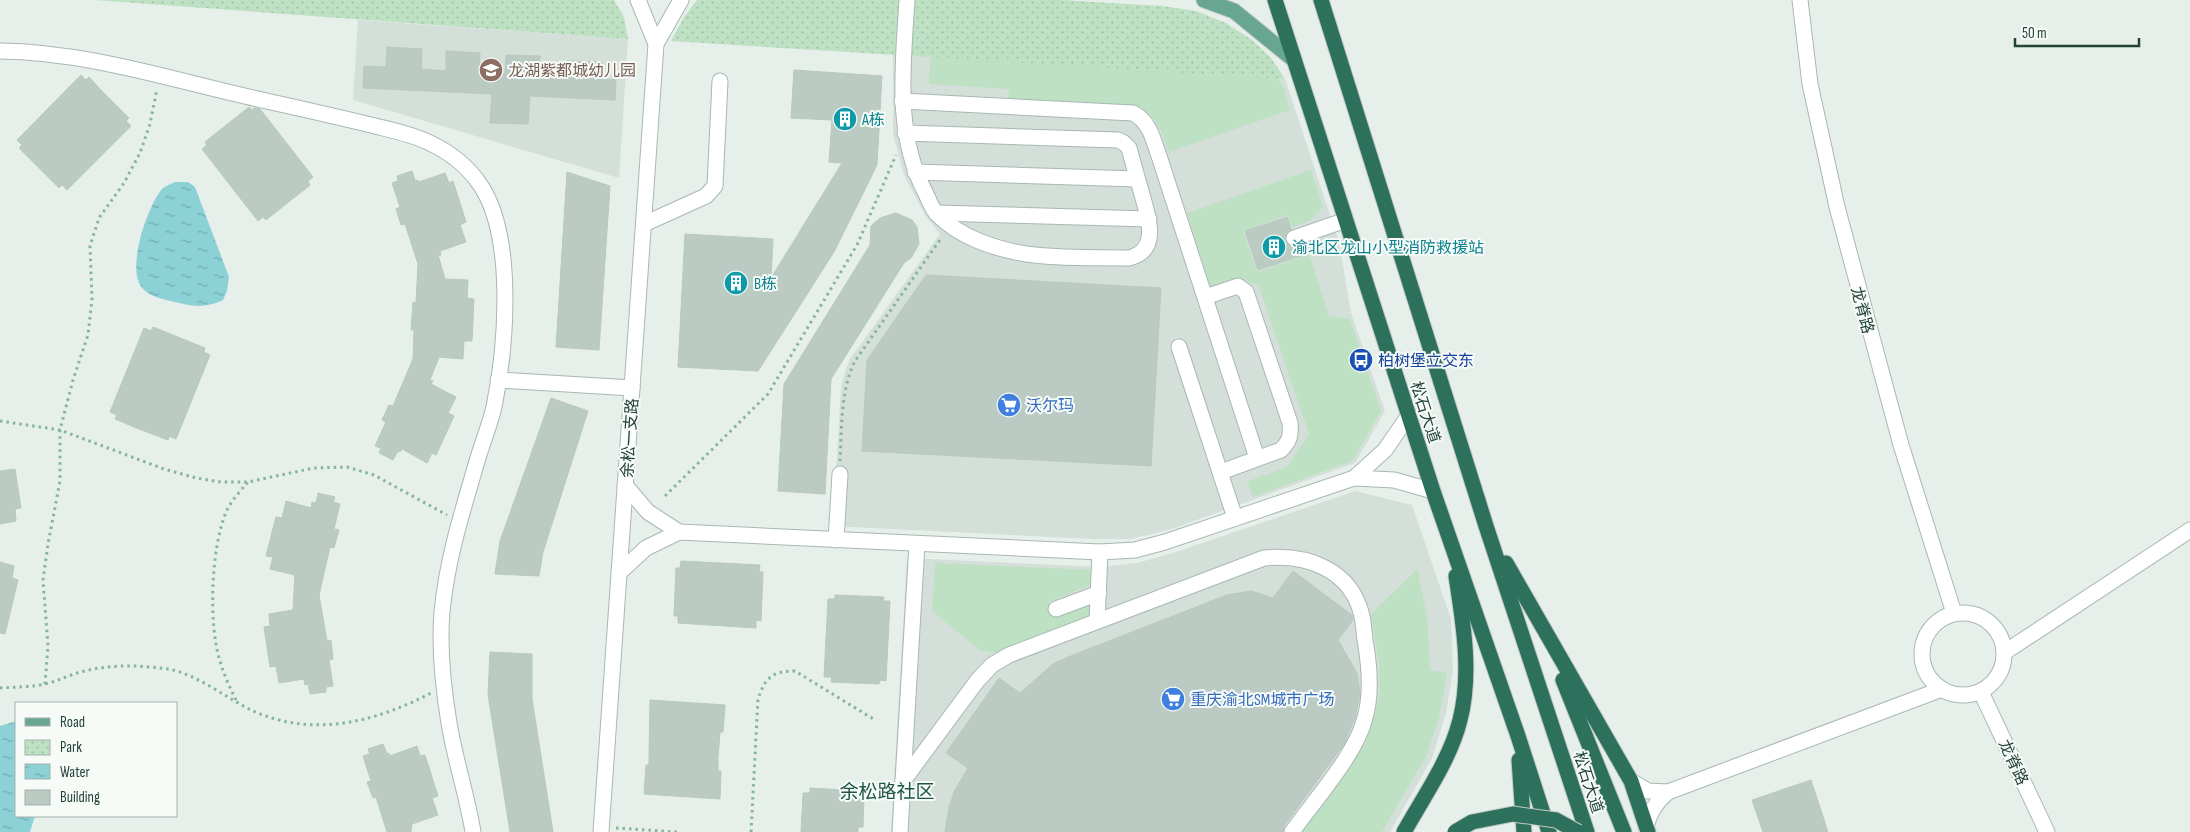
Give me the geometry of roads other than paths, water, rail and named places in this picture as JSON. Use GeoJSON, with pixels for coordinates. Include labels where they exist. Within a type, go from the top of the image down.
{"type":"FeatureCollection","features":[{"type":"Feature","properties":{"kind":"highway","name":"松石大道"},"geometry":{"type":"LineString","coordinates":[[1275,0],[1433,491],[1518,736],[1549,832]]}},
{"type":"Feature","properties":{"kind":"highway","name":"松石大道"},"geometry":{"type":"LineString","coordinates":[[1321,0],[1486,526],[1586,832]]}},
{"type":"Feature","properties":{"kind":"highway"},"geometry":{"type":"LineString","coordinates":[[1486,526],[1531,609],[1631,781],[1647,829]]}},
{"type":"Feature","properties":{"kind":"highway"},"geometry":{"type":"LineString","coordinates":[[1404,832],[1445,760],[1460,720],[1466,672],[1462,619],[1450,537]]}},
{"type":"Feature","properties":{"kind":"highway"},"geometry":{"type":"LineString","coordinates":[[1531,609],[1579,715],[1624,832]]}},
{"type":"Feature","properties":{"kind":"highway"},"geometry":{"type":"LineString","coordinates":[[1518,736],[1524,832]]}},
{"type":"Feature","properties":{"kind":"highway"},"geometry":{"type":"LineString","coordinates":[[1456,832],[1472,822],[1513,814],[1556,820],[1578,832]]}},
{"type":"Feature","properties":{"kind":"main road"},"geometry":{"type":"LineString","coordinates":[[1204,0],[1234,11],[1294,60]]}},
{"type":"Feature","properties":{"kind":"street"},"geometry":{"type":"LineString","coordinates":[[638,0],[656,44]]}},
{"type":"Feature","properties":{"kind":"street"},"geometry":{"type":"LineString","coordinates":[[656,44],[680,0]]}},
{"type":"Feature","properties":{"kind":"street"},"geometry":{"type":"LineString","coordinates":[[905,133],[1118,140],[1128,148],[1149,220],[1150,234],[1148,244],[1142,252],[1129,258],[1027,254],[996,247],[963,234],[936,213],[914,172],[905,133],[902,101],[907,0]]}},
{"type":"Feature","properties":{"kind":"street","name":"龙脊路"},"geometry":{"type":"LineString","coordinates":[[1800,0],[1810,84],[1839,216],[1901,445],[1954,613]]}},
{"type":"Feature","properties":{"kind":"street","name":"余松一支路"},"geometry":{"type":"LineString","coordinates":[[601,830],[656,44]]}},
{"type":"Feature","properties":{"kind":"street"},"geometry":{"type":"LineString","coordinates":[[0,51],[100,61],[396,131],[429,142],[458,159],[480,184],[495,215],[503,260],[505,309],[498,380],[493,409],[453,541],[442,612],[444,686],[449,725],[473,832]]}},
{"type":"Feature","properties":{"kind":"street"},"geometry":{"type":"LineString","coordinates":[[644,224],[706,196],[715,186],[720,81]]}},
{"type":"Feature","properties":{"kind":"street"},"geometry":{"type":"LineString","coordinates":[[902,101],[1133,113],[1142,118],[1149,128],[1159,156],[1257,458]]}},
{"type":"Feature","properties":{"kind":"street"},"geometry":{"type":"LineString","coordinates":[[914,172],[1137,179]]}},
{"type":"Feature","properties":{"kind":"street"},"geometry":{"type":"LineString","coordinates":[[936,213],[1149,220]]}},
{"type":"Feature","properties":{"kind":"street"},"geometry":{"type":"LineString","coordinates":[[1294,238],[1346,220]]}},
{"type":"Feature","properties":{"kind":"street"},"geometry":{"type":"LineString","coordinates":[[1205,297],[1238,286],[1246,292],[1290,423],[1291,435],[1288,443],[1281,450],[1221,472]]}},
{"type":"Feature","properties":{"kind":"street"},"geometry":{"type":"LineString","coordinates":[[1179,347],[1235,518]]}},
{"type":"Feature","properties":{"kind":"street"},"geometry":{"type":"LineString","coordinates":[[498,380],[632,388]]}},
{"type":"Feature","properties":{"kind":"street"},"geometry":{"type":"LineString","coordinates":[[1354,478],[1386,450],[1409,415]]}},
{"type":"Feature","properties":{"kind":"street"},"geometry":{"type":"LineString","coordinates":[[836,540],[840,474]]}},
{"type":"Feature","properties":{"kind":"street"},"geometry":{"type":"LineString","coordinates":[[619,573],[646,548],[679,532],[1100,552],[1135,550],[1165,542],[1354,478],[1394,480],[1433,491]]}},
{"type":"Feature","properties":{"kind":"street"},"geometry":{"type":"LineString","coordinates":[[625,485],[648,512],[679,532]]}},
{"type":"Feature","properties":{"kind":"street"},"geometry":{"type":"LineString","coordinates":[[2005,652],[2190,530]]}},
{"type":"Feature","properties":{"kind":"street"},"geometry":{"type":"LineString","coordinates":[[900,832],[917,544]]}},
{"type":"Feature","properties":{"kind":"street"},"geometry":{"type":"LineString","coordinates":[[1097,621],[1100,552]]}},
{"type":"Feature","properties":{"kind":"street"},"geometry":{"type":"LineString","coordinates":[[903,781],[977,680],[992,665],[1010,655],[1264,558],[1284,556],[1306,559],[1331,570],[1350,590],[1361,614],[1368,664],[1369,695],[1364,722],[1354,746],[1292,832]]}},
{"type":"Feature","properties":{"kind":"street"},"geometry":{"type":"LineString","coordinates":[[1056,609],[1099,593]]}},
{"type":"Feature","properties":{"kind":"street"},"geometry":{"type":"LineString","coordinates":[[1954,613],[1978,614],[1988,620],[2000,634],[2005,652],[2004,664],[1999,675],[1991,685],[1981,692],[1967,696],[1955,695],[1942,689],[1932,680],[1924,668],[1923,648],[1930,628],[1941,618],[1954,613]]}},
{"type":"Feature","properties":{"kind":"street"},"geometry":{"type":"LineString","coordinates":[[1631,781],[1648,791],[1668,792],[1942,689]]}},
{"type":"Feature","properties":{"kind":"street","name":"龙脊路"},"geometry":{"type":"LineString","coordinates":[[1981,692],[2047,832]]}},
{"type":"Feature","properties":{"kind":"street"},"geometry":{"type":"LineString","coordinates":[[1647,829],[1650,814],[1655,805],[1668,792]]}},
{"type":"Feature","properties":{"kind":"water"},"geometry":{"type":"Polygon","coordinates":[[[175,182],[188,182],[195,187],[229,277],[227,291],[223,300],[217,303],[194,306],[162,299],[143,289],[138,280],[136,268],[137,254],[150,210],[162,189],[175,182]]]}},
{"type":"Feature","properties":{"kind":"water"},"geometry":{"type":"Polygon","coordinates":[[[15,721],[15,817],[35,817],[30,832],[0,832],[0,726],[15,721]]]}},
{"type":"Feature","properties":{"kind":"place","name":"龙湖紫都城幼儿园"},"geometry":{"type":"Point","coordinates":[491,70]}},
{"type":"Feature","properties":{"kind":"place","name":"A栋"},"geometry":{"type":"Point","coordinates":[845,119]}},
{"type":"Feature","properties":{"kind":"place","name":"渝北区龙山小型消防救援站"},"geometry":{"type":"Point","coordinates":[1274,247]}},
{"type":"Feature","properties":{"kind":"place","name":"B栋"},"geometry":{"type":"Point","coordinates":[736,283]}},
{"type":"Feature","properties":{"kind":"place","name":"柏树堡立交东"},"geometry":{"type":"Point","coordinates":[1361,360]}},
{"type":"Feature","properties":{"kind":"place","name":"沃尔玛"},"geometry":{"type":"Point","coordinates":[1009,405]}},
{"type":"Feature","properties":{"kind":"place","name":"重庆渝北SM城市广场"},"geometry":{"type":"Point","coordinates":[1173,699]}},
{"type":"Feature","properties":{"kind":"district","name":"余松路社区"},"geometry":{"type":"Point","coordinates":[887,791]}}]}
